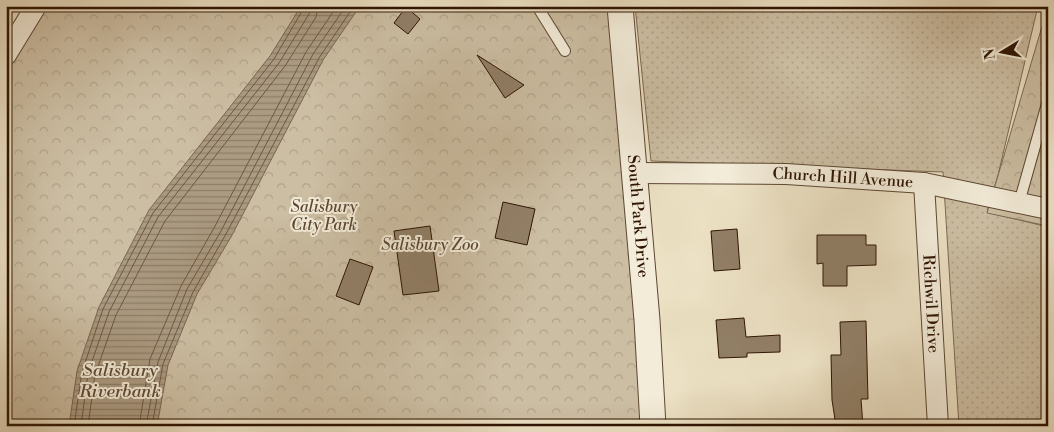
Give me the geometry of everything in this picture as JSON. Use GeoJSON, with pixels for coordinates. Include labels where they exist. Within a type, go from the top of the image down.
{"type":"FeatureCollection","features":[{"type":"Feature","properties":{"kind":"street"},"geometry":{"type":"LineString","coordinates":[[6,55],[36,6]]}},
{"type":"Feature","properties":{"kind":"street","name":"South Park Drive"},"geometry":{"type":"LineString","coordinates":[[620,6],[647,320],[653,426]]}},
{"type":"Feature","properties":{"kind":"street","name":"Church Hill Avenue"},"geometry":{"type":"LineString","coordinates":[[634,173],[786,174],[924,183],[1048,209]]}},
{"type":"Feature","properties":{"kind":"street","name":"Richwil Drive"},"geometry":{"type":"LineString","coordinates":[[924,183],[938,426]]}},
{"type":"Feature","properties":{"kind":"lane"},"geometry":{"type":"LineString","coordinates":[[537,6],[565,51]]}},
{"type":"Feature","properties":{"kind":"lane"},"geometry":{"type":"LineString","coordinates":[[1019,202],[1048,100]]}},
{"type":"Feature","properties":{"kind":"green space","name":"Salisbury City Park"},"geometry":{"type":"Polygon","coordinates":[[[49,6],[611,6],[643,426],[6,426],[6,74],[26,36],[49,6]]]}},
{"type":"Feature","properties":{"kind":"green space"},"geometry":{"type":"Polygon","coordinates":[[[635,6],[1038,6],[998,175],[987,212],[1048,227],[1048,426],[959,426],[943,172],[651,161],[635,6]]]}},
{"type":"Feature","properties":{"kind":"green space"},"geometry":{"type":"Polygon","coordinates":[[[1048,6],[1048,226],[987,213],[1048,6]]]}},
{"type":"Feature","properties":{"kind":"water","name":"Salisbury Riverbank"},"geometry":{"type":"Polygon","coordinates":[[[301,6],[360,6],[323,60],[231,237],[197,294],[168,365],[157,426],[69,426],[77,371],[99,307],[149,210],[270,56],[301,6]]]}},
{"type":"Feature","properties":{"kind":"building"},"geometry":{"type":"Polygon","coordinates":[[[406,7],[420,19],[408,34],[394,23],[406,7]]]}},
{"type":"Feature","properties":{"kind":"building"},"geometry":{"type":"Polygon","coordinates":[[[477,55],[524,85],[505,98],[477,55]]]}},
{"type":"Feature","properties":{"kind":"building"},"geometry":{"type":"Polygon","coordinates":[[[503,202],[535,209],[527,245],[495,238],[503,202]]]}},
{"type":"Feature","properties":{"kind":"building"},"geometry":{"type":"Polygon","coordinates":[[[430,226],[439,291],[403,295],[394,231],[430,226]]]}},
{"type":"Feature","properties":{"kind":"building"},"geometry":{"type":"Polygon","coordinates":[[[737,229],[740,269],[714,271],[711,231],[737,229]]]}},
{"type":"Feature","properties":{"kind":"building"},"geometry":{"type":"Polygon","coordinates":[[[817,235],[866,235],[866,245],[876,245],[876,265],[847,266],[847,286],[823,286],[823,263],[817,264],[817,235]]]}},
{"type":"Feature","properties":{"kind":"building"},"geometry":{"type":"Polygon","coordinates":[[[350,259],[373,267],[359,305],[336,296],[350,259]]]}},
{"type":"Feature","properties":{"kind":"building"},"geometry":{"type":"Polygon","coordinates":[[[744,318],[746,337],[780,335],[780,352],[747,353],[747,357],[719,358],[716,320],[744,318]]]}},
{"type":"Feature","properties":{"kind":"building"},"geometry":{"type":"Polygon","coordinates":[[[866,321],[868,399],[861,399],[863,426],[836,426],[832,400],[831,355],[841,355],[840,322],[866,321]]]}},
{"type":"Feature","properties":{"kind":"park label","name":"Salisbury Zoo"},"geometry":{"type":"Point","coordinates":[430,245]}}]}
